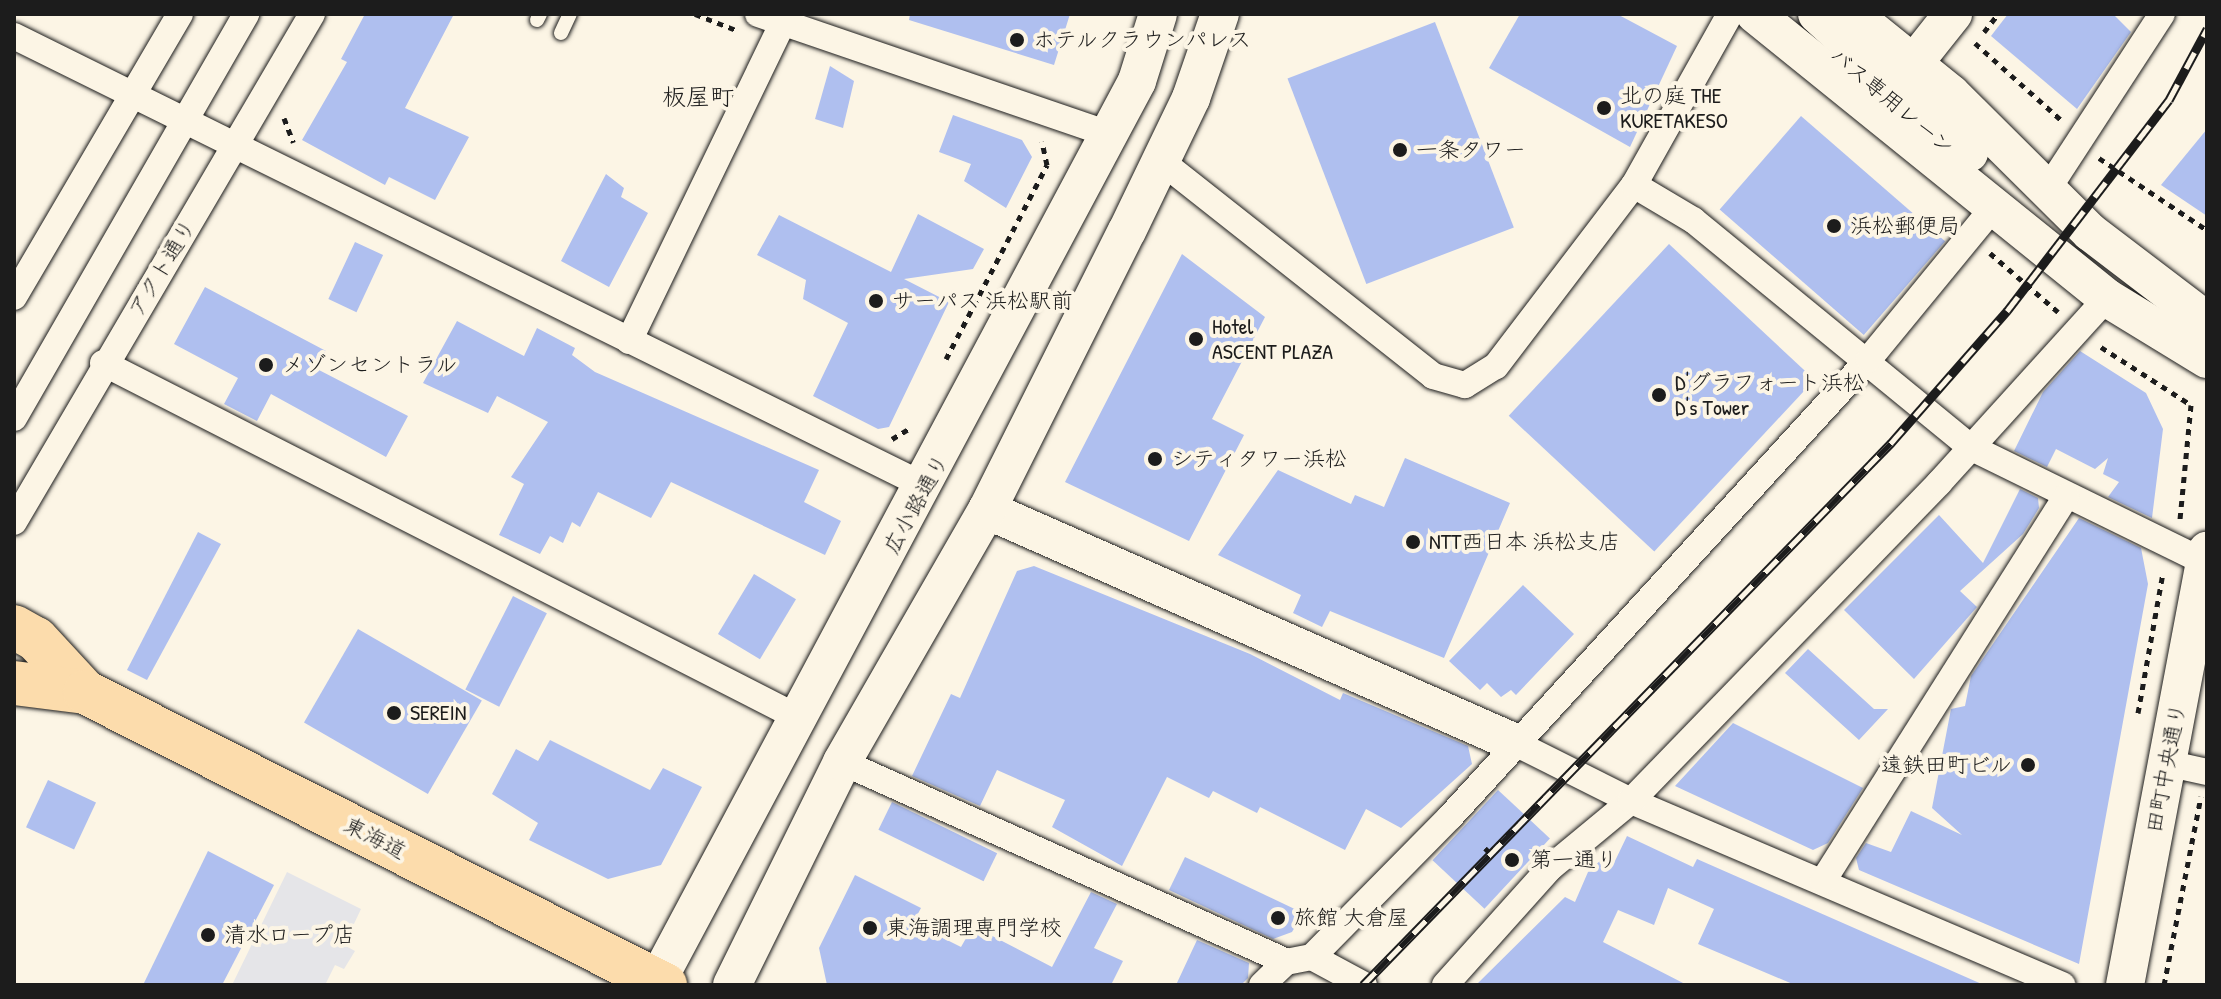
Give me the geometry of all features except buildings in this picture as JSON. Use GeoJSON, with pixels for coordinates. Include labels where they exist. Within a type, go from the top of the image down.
{"type":"FeatureCollection","features":[{"type":"Feature","properties":{"kind":"highway","name":"東海道"},"geometry":{"type":"LineString","coordinates":[[14,627],[36,639],[85,692]]}},
{"type":"Feature","properties":{"kind":"highway","name":"東海道"},"geometry":{"type":"LineString","coordinates":[[14,683],[85,692],[659,984]]}},
{"type":"Feature","properties":{"kind":"street"},"geometry":{"type":"LineString","coordinates":[[14,297],[180,14]]}},
{"type":"Feature","properties":{"kind":"street"},"geometry":{"type":"LineString","coordinates":[[14,418],[246,14]]}},
{"type":"Feature","properties":{"kind":"street","name":"アクト通り"},"geometry":{"type":"LineString","coordinates":[[14,522],[103,363],[312,14]]}},
{"type":"Feature","properties":{"kind":"street","name":"広小路通り"},"geometry":{"type":"LineString","coordinates":[[659,984],[1137,81],[1158,14]]}},
{"type":"Feature","properties":{"kind":"street"},"geometry":{"type":"LineString","coordinates":[[732,985],[842,762],[987,510],[1161,161],[1220,14]]}},
{"type":"Feature","properties":{"kind":"street"},"geometry":{"type":"LineString","coordinates":[[1161,161],[1433,376],[1465,385],[1496,366],[1634,185],[1730,14]]}},
{"type":"Feature","properties":{"kind":"street"},"geometry":{"type":"LineString","coordinates":[[1755,14],[1990,197],[2107,298],[2207,359]]}},
{"type":"Feature","properties":{"kind":"street","name":"バス専用レーン"},"geometry":{"type":"LineString","coordinates":[[1797,14],[1941,139],[1990,197]]}},
{"type":"Feature","properties":{"kind":"street"},"geometry":{"type":"LineString","coordinates":[[1817,14],[1944,127],[2027,228]]}},
{"type":"Feature","properties":{"kind":"street"},"geometry":{"type":"LineString","coordinates":[[1852,14],[1914,63],[2046,192],[2207,321]]}},
{"type":"Feature","properties":{"kind":"street"},"geometry":{"type":"LineString","coordinates":[[1914,63],[1953,14]]}},
{"type":"Feature","properties":{"kind":"street"},"geometry":{"type":"LineString","coordinates":[[2046,192],[2162,14]]}},
{"type":"Feature","properties":{"kind":"street"},"geometry":{"type":"LineString","coordinates":[[629,341],[783,23]]}},
{"type":"Feature","properties":{"kind":"street"},"geometry":{"type":"LineString","coordinates":[[753,24],[783,23],[1109,134]]}},
{"type":"Feature","properties":{"kind":"street"},"geometry":{"type":"LineString","coordinates":[[14,36],[136,91],[629,341],[925,486]]}},
{"type":"Feature","properties":{"kind":"street"},"geometry":{"type":"LineString","coordinates":[[1634,185],[1693,220],[1869,359],[1970,447],[2066,496],[2196,550]]}},
{"type":"Feature","properties":{"kind":"street"},"geometry":{"type":"LineString","coordinates":[[1262,985],[1299,959],[1513,742],[1869,359],[1990,197]]}},
{"type":"Feature","properties":{"kind":"street"},"geometry":{"type":"LineString","coordinates":[[1445,985],[1550,868],[1631,801],[1970,447],[2107,298]]}},
{"type":"Feature","properties":{"kind":"street"},"geometry":{"type":"LineString","coordinates":[[103,363],[799,718]]}},
{"type":"Feature","properties":{"kind":"street"},"geometry":{"type":"LineString","coordinates":[[1823,881],[2066,496]]}},
{"type":"Feature","properties":{"kind":"street"},"geometry":{"type":"LineString","coordinates":[[987,510],[1513,742],[1631,801],[2062,985]]}},
{"type":"Feature","properties":{"kind":"street","name":"田町中央通り"},"geometry":{"type":"LineString","coordinates":[[2125,985],[2166,763],[2196,550]]}},
{"type":"Feature","properties":{"kind":"street"},"geometry":{"type":"LineString","coordinates":[[842,762],[1364,985]]}},
{"type":"Feature","properties":{"kind":"street"},"geometry":{"type":"LineString","coordinates":[[2166,763],[2205,780]]}},
{"type":"Feature","properties":{"kind":"lane"},"geometry":{"type":"LineString","coordinates":[[561,33],[570,14]]}},
{"type":"Feature","properties":{"kind":"path"},"geometry":{"type":"LineString","coordinates":[[695,14],[753,24]]}},
{"type":"Feature","properties":{"kind":"path"},"geometry":{"type":"LineString","coordinates":[[1998,14],[1974,45],[2068,126]]}},
{"type":"Feature","properties":{"kind":"path"},"geometry":{"type":"LineString","coordinates":[[291,105],[284,117],[294,146],[308,153]]}},
{"type":"Feature","properties":{"kind":"path"},"geometry":{"type":"LineString","coordinates":[[944,362],[1047,165],[1033,135]]}},
{"type":"Feature","properties":{"kind":"path"},"geometry":{"type":"LineString","coordinates":[[2095,155],[2207,230]]}},
{"type":"Feature","properties":{"kind":"path"},"geometry":{"type":"LineString","coordinates":[[1980,264],[1991,253],[2067,321]]}},
{"type":"Feature","properties":{"kind":"path"},"geometry":{"type":"LineString","coordinates":[[2101,346],[2191,405],[2196,550]]}},
{"type":"Feature","properties":{"kind":"path"},"geometry":{"type":"LineString","coordinates":[[882,441],[907,433],[915,419]]}},
{"type":"Feature","properties":{"kind":"path"},"geometry":{"type":"LineString","coordinates":[[2135,730],[2165,560]]}},
{"type":"Feature","properties":{"kind":"path"},"geometry":{"type":"LineString","coordinates":[[1485,848],[1490,853],[1570,770]]}},
{"type":"Feature","properties":{"kind":"path"},"geometry":{"type":"LineString","coordinates":[[2164,985],[2205,780]]}},
{"type":"Feature","properties":{"kind":"shaded area"},"geometry":{"type":"Polygon","coordinates":[[[287,872],[361,909],[344,945],[355,951],[344,969],[335,965],[325,985],[232,985],[287,872]]]}},
{"type":"Feature","properties":{"kind":"railway"},"geometry":{"type":"LineString","coordinates":[[1363,985],[1891,443],[2007,311],[2169,100],[2207,29]]}},
{"type":"Feature","properties":{"kind":"place","name":"ホテルクラウンパレス"},"geometry":{"type":"Point","coordinates":[1017,40]}},
{"type":"Feature","properties":{"kind":"place","name":"北の庭 THE KURETAKESO"},"geometry":{"type":"Point","coordinates":[1604,108]}},
{"type":"Feature","properties":{"kind":"place","name":"一条タワー"},"geometry":{"type":"Point","coordinates":[1400,150]}},
{"type":"Feature","properties":{"kind":"place","name":"浜松郵便局"},"geometry":{"type":"Point","coordinates":[1834,226]}},
{"type":"Feature","properties":{"kind":"place","name":"サーパス 浜松駅前"},"geometry":{"type":"Point","coordinates":[876,301]}},
{"type":"Feature","properties":{"kind":"place","name":"Hotel ASCENT PLAZA"},"geometry":{"type":"Point","coordinates":[1196,339]}},
{"type":"Feature","properties":{"kind":"place","name":"メゾンセントラル"},"geometry":{"type":"Point","coordinates":[266,365]}},
{"type":"Feature","properties":{"kind":"place","name":"D'グラフォート浜松 D's Tower"},"geometry":{"type":"Point","coordinates":[1659,395]}},
{"type":"Feature","properties":{"kind":"place","name":"シティタワー浜松"},"geometry":{"type":"Point","coordinates":[1155,459]}},
{"type":"Feature","properties":{"kind":"place","name":"NTT西日本 浜松支店"},"geometry":{"type":"Point","coordinates":[1413,542]}},
{"type":"Feature","properties":{"kind":"place","name":"SEREIN"},"geometry":{"type":"Point","coordinates":[394,713]}},
{"type":"Feature","properties":{"kind":"place","name":"遠鉄田町ビル"},"geometry":{"type":"Point","coordinates":[2028,765]}},
{"type":"Feature","properties":{"kind":"place","name":"第一通り"},"geometry":{"type":"Point","coordinates":[1512,860]}},
{"type":"Feature","properties":{"kind":"place","name":"旅館 大倉屋"},"geometry":{"type":"Point","coordinates":[1278,918]}},
{"type":"Feature","properties":{"kind":"place","name":"東海調理専門学校"},"geometry":{"type":"Point","coordinates":[870,928]}},
{"type":"Feature","properties":{"kind":"place","name":"清水ロープ店"},"geometry":{"type":"Point","coordinates":[208,935]}},
{"type":"Feature","properties":{"kind":"district","name":"板屋町"},"geometry":{"type":"Point","coordinates":[698,97]}}]}
